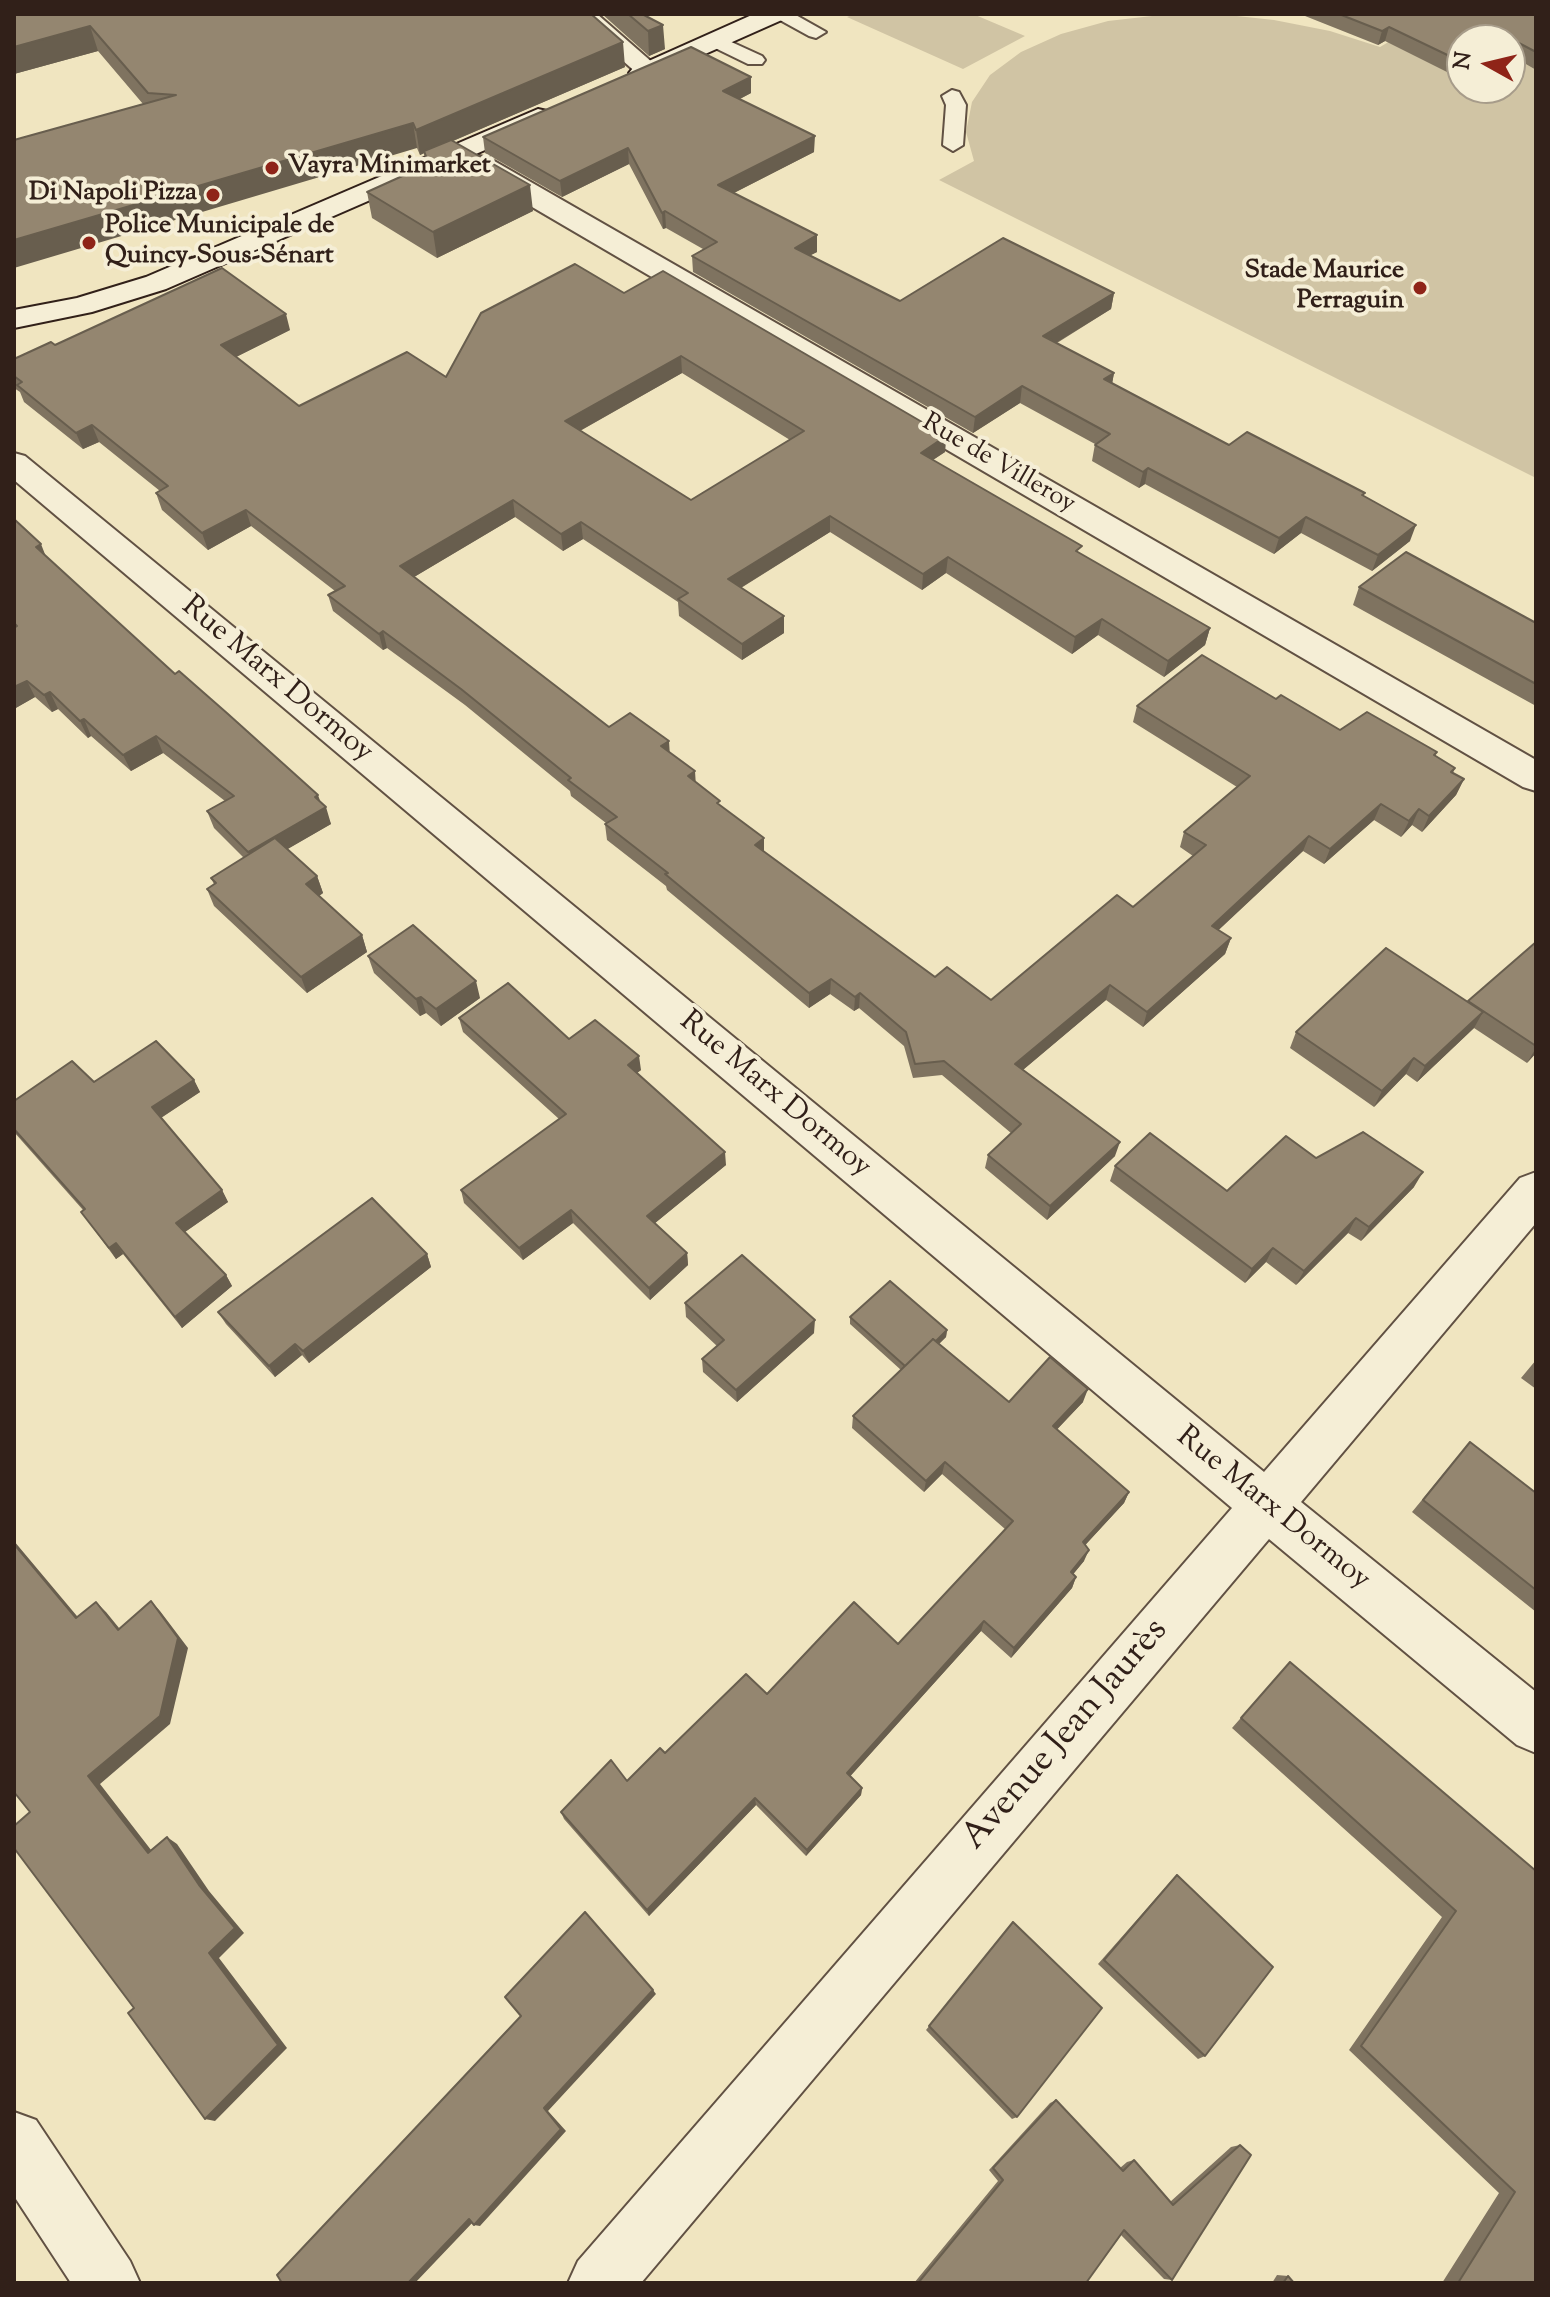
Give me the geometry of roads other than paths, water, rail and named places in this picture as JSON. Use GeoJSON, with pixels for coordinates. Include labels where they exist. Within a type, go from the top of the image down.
{"type":"FeatureCollection","features":[{"type":"Feature","properties":{"kind":"street"},"geometry":{"type":"LineString","coordinates":[[582,14],[648,70]]}},
{"type":"Feature","properties":{"kind":"street"},"geometry":{"type":"LineString","coordinates":[[621,82],[777,14]]}},
{"type":"Feature","properties":{"kind":"street"},"geometry":{"type":"LineString","coordinates":[[14,319],[82,306],[156,283],[566,105]]}},
{"type":"Feature","properties":{"kind":"street","name":"Rue de Villeroy"},"geometry":{"type":"LineString","coordinates":[[459,153],[1536,777]]}},
{"type":"Feature","properties":{"kind":"street","name":"Rue Marx Dormoy"},"geometry":{"type":"LineString","coordinates":[[14,463],[1536,1726]]}},
{"type":"Feature","properties":{"kind":"street","name":"Avenue Jean Jaurès"},"geometry":{"type":"LineString","coordinates":[[600,2283],[1536,1191]]}},
{"type":"Feature","properties":{"kind":"street"},"geometry":{"type":"LineString","coordinates":[[14,2142],[108,2283]]}},
{"type":"Feature","properties":{"kind":"lane"},"geometry":{"type":"LineString","coordinates":[[777,14],[816,32]]}},
{"type":"Feature","properties":{"kind":"lane"},"geometry":{"type":"LineString","coordinates":[[716,41],[755,60]]}},
{"type":"Feature","properties":{"kind":"lane"},"geometry":{"type":"LineString","coordinates":[[952,96],[956,105],[953,145]]}},
{"type":"Feature","properties":{"kind":"place","name":"Vayra Minimarket"},"geometry":{"type":"Point","coordinates":[272,168]}},
{"type":"Feature","properties":{"kind":"place","name":"Di Napoli Pizza"},"geometry":{"type":"Point","coordinates":[213,195]}},
{"type":"Feature","properties":{"kind":"place","name":"Police Municipale de Quincy-Sous-Sénart"},"geometry":{"type":"Point","coordinates":[89,243]}},
{"type":"Feature","properties":{"kind":"place","name":"Stade Maurice Perraguin"},"geometry":{"type":"Point","coordinates":[1420,288]}}]}
